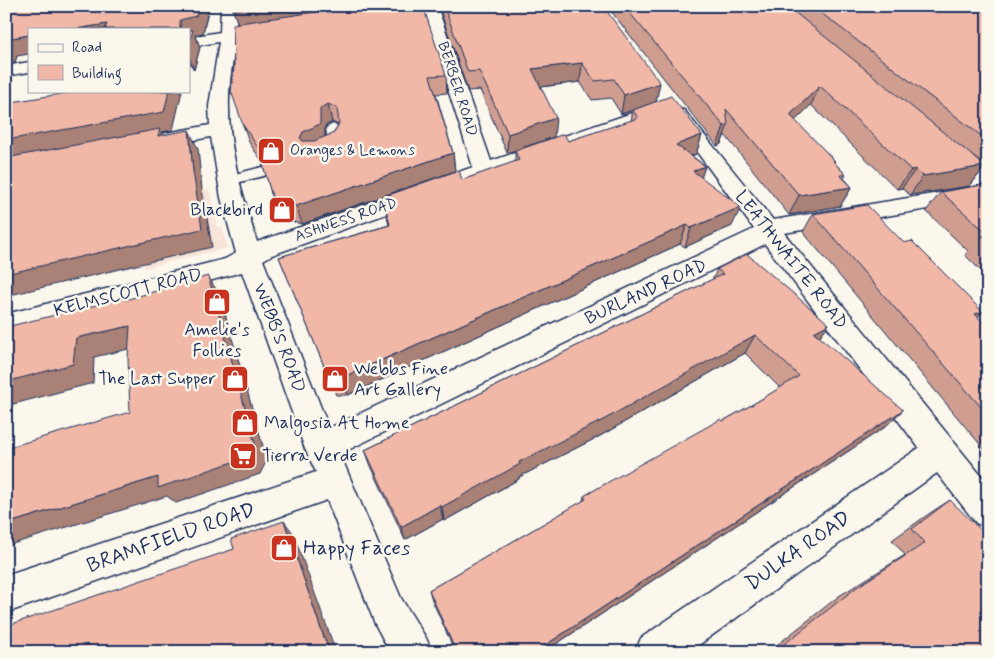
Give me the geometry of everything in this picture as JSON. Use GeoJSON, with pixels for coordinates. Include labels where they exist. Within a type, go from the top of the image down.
{"type":"FeatureCollection","features":[{"type":"Feature","properties":{"kind":"street","name":"WEBB'S ROAD"},"geometry":{"type":"LineString","coordinates":[[229,6],[228,36],[219,106],[220,129],[232,198],[249,257],[321,449],[336,480],[388,611],[412,652]]}},
{"type":"Feature","properties":{"kind":"street"},"geometry":{"type":"LineString","coordinates":[[373,15],[431,6]]}},
{"type":"Feature","properties":{"kind":"street","name":"BERBER ROAD"},"geometry":{"type":"LineString","coordinates":[[431,6],[481,162],[487,170]]}},
{"type":"Feature","properties":{"kind":"street"},"geometry":{"type":"LineString","coordinates":[[190,42],[261,31]]}},
{"type":"Feature","properties":{"kind":"street"},"geometry":{"type":"LineString","coordinates":[[6,71],[28,68]]}},
{"type":"Feature","properties":{"kind":"street","name":"ASHNESS ROAD"},"geometry":{"type":"LineString","coordinates":[[249,257],[263,249],[487,170],[665,98]]}},
{"type":"Feature","properties":{"kind":"street","name":"LEATHWAITE ROAD"},"geometry":{"type":"LineString","coordinates":[[665,98],[943,456],[988,511]]}},
{"type":"Feature","properties":{"kind":"street"},"geometry":{"type":"LineString","coordinates":[[132,146],[220,129]]}},
{"type":"Feature","properties":{"kind":"street"},"geometry":{"type":"LineString","coordinates":[[980,183],[988,187]]}},
{"type":"Feature","properties":{"kind":"street","name":"BURLAND ROAD"},"geometry":{"type":"LineString","coordinates":[[321,449],[341,437],[779,226],[980,183]]}},
{"type":"Feature","properties":{"kind":"street","name":"KELMSCOTT ROAD"},"geometry":{"type":"LineString","coordinates":[[6,325],[233,266],[249,257]]}},
{"type":"Feature","properties":{"kind":"street","name":"DULKA ROAD"},"geometry":{"type":"LineString","coordinates":[[655,652],[928,460],[943,456]]}},
{"type":"Feature","properties":{"kind":"street","name":"BRAMFIELD ROAD"},"geometry":{"type":"LineString","coordinates":[[6,594],[313,490],[336,480]]}},
{"type":"Feature","properties":{"kind":"lane"},"geometry":{"type":"LineString","coordinates":[[314,155],[333,147],[336,142],[334,128]]}},
{"type":"Feature","properties":{"kind":"lane"},"geometry":{"type":"LineString","coordinates":[[229,180],[266,171]]}},
{"type":"Feature","properties":{"kind":"shaded area"},"geometry":{"type":"Polygon","coordinates":[[[209,189],[218,227],[222,227],[227,248],[144,268],[145,203],[209,189]]]}},
{"type":"Feature","properties":{"kind":"building"},"geometry":{"type":"Polygon","coordinates":[[[6,6],[199,6],[196,16],[180,20],[180,28],[105,28],[107,24],[81,28],[28,28],[28,35],[6,39],[6,6]]]}},
{"type":"Feature","properties":{"kind":"building"},"geometry":{"type":"Polygon","coordinates":[[[233,6],[257,6],[233,10],[233,6]]]}},
{"type":"Feature","properties":{"kind":"building"},"geometry":{"type":"Polygon","coordinates":[[[357,6],[423,6],[446,75],[430,76],[453,153],[296,206],[273,200],[261,158],[266,157],[268,151],[257,146],[243,125],[231,91],[234,67],[233,24],[357,6]],[[328,104],[320,108],[320,124],[303,132],[300,138],[303,141],[314,141],[334,133],[339,123],[337,108],[328,104]]]}},
{"type":"Feature","properties":{"kind":"building"},"geometry":{"type":"Polygon","coordinates":[[[444,6],[603,6],[660,83],[624,95],[614,79],[595,81],[582,63],[532,69],[556,118],[508,134],[479,71],[468,72],[444,6]]]}},
{"type":"Feature","properties":{"kind":"building"},"geometry":{"type":"Polygon","coordinates":[[[624,6],[787,6],[985,166],[923,176],[916,169],[911,170],[820,86],[790,115],[835,161],[833,161],[846,175],[840,175],[852,187],[799,195],[726,109],[728,125],[724,126],[624,6]]]}},
{"type":"Feature","properties":{"kind":"building"},"geometry":{"type":"Polygon","coordinates":[[[812,6],[977,6],[988,13],[988,141],[812,6]]]}},
{"type":"Feature","properties":{"kind":"building"},"geometry":{"type":"Polygon","coordinates":[[[190,30],[193,30],[190,41],[190,30]]]}},
{"type":"Feature","properties":{"kind":"building"},"geometry":{"type":"Polygon","coordinates":[[[73,92],[169,92],[164,112],[6,140],[6,103],[73,92]]]}},
{"type":"Feature","properties":{"kind":"building"},"geometry":{"type":"Polygon","coordinates":[[[671,96],[702,135],[676,145],[705,166],[693,171],[741,207],[691,228],[687,225],[341,378],[329,378],[279,257],[390,225],[383,197],[459,170],[462,180],[519,160],[515,151],[564,134],[568,141],[638,118],[633,110],[671,96]]]}},
{"type":"Feature","properties":{"kind":"building"},"geometry":{"type":"Polygon","coordinates":[[[160,129],[158,136],[189,130],[202,229],[6,274],[6,158],[160,129]]]}},
{"type":"Feature","properties":{"kind":"building"},"geometry":{"type":"Polygon","coordinates":[[[988,184],[988,234],[941,192],[988,184]]]}},
{"type":"Feature","properties":{"kind":"building"},"geometry":{"type":"Polygon","coordinates":[[[867,205],[904,243],[912,241],[983,312],[975,314],[988,327],[988,415],[813,214],[867,205]]]}},
{"type":"Feature","properties":{"kind":"building"},"geometry":{"type":"Polygon","coordinates":[[[988,235],[988,241],[982,236],[988,235]]]}},
{"type":"Feature","properties":{"kind":"building"},"geometry":{"type":"Polygon","coordinates":[[[747,254],[829,324],[814,332],[903,410],[535,652],[456,652],[429,590],[586,499],[584,496],[603,485],[721,419],[723,421],[799,376],[755,335],[605,419],[519,462],[520,464],[442,507],[440,505],[401,527],[365,450],[723,274],[717,269],[747,254]]]}},
{"type":"Feature","properties":{"kind":"building"},"geometry":{"type":"Polygon","coordinates":[[[208,276],[255,444],[247,457],[158,488],[158,477],[6,524],[6,448],[130,412],[128,358],[130,326],[76,338],[73,364],[6,382],[6,327],[125,298],[125,300],[208,276]]]}},
{"type":"Feature","properties":{"kind":"building"},"geometry":{"type":"Polygon","coordinates":[[[950,500],[988,537],[988,652],[774,652],[857,587],[925,543],[912,529],[950,500]]]}},
{"type":"Feature","properties":{"kind":"building"},"geometry":{"type":"Polygon","coordinates":[[[284,521],[330,652],[6,652],[6,626],[234,549],[231,539],[284,521]]]}},
{"type":"Feature","properties":{"kind":"place","name":"Oranges & Lemons"},"geometry":{"type":"Point","coordinates":[271,151]}},
{"type":"Feature","properties":{"kind":"place","name":"Blackbird"},"geometry":{"type":"Point","coordinates":[282,210]}},
{"type":"Feature","properties":{"kind":"place","name":"Amelie's Follies"},"geometry":{"type":"Point","coordinates":[217,302]}},
{"type":"Feature","properties":{"kind":"place","name":"The Last Supper"},"geometry":{"type":"Point","coordinates":[235,379]}},
{"type":"Feature","properties":{"kind":"place","name":"Webbs Fine Art Gallery"},"geometry":{"type":"Point","coordinates":[335,379]}},
{"type":"Feature","properties":{"kind":"place","name":"Malgosia At Home"},"geometry":{"type":"Point","coordinates":[245,423]}},
{"type":"Feature","properties":{"kind":"place","name":"Tierra Verde"},"geometry":{"type":"Point","coordinates":[243,456]}},
{"type":"Feature","properties":{"kind":"place","name":"Happy Faces"},"geometry":{"type":"Point","coordinates":[284,548]}}]}
